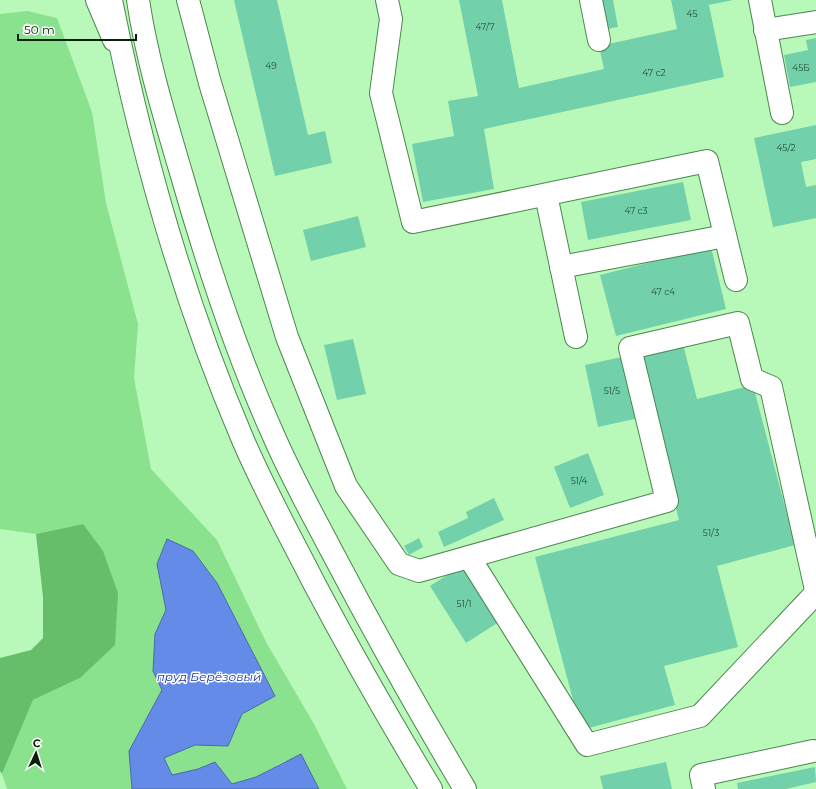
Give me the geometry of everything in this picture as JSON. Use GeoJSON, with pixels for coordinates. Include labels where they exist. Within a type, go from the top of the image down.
{"type":"FeatureCollection","features":[{"type":"Feature","properties":{"kind":"main road"},"geometry":{"type":"LineString","coordinates":[[97,0],[125,67]]}},
{"type":"Feature","properties":{"kind":"main road"},"geometry":{"type":"LineString","coordinates":[[111,0],[142,138],[192,303],[218,378],[244,441],[277,512],[384,712],[431,789]]}},
{"type":"Feature","properties":{"kind":"main road"},"geometry":{"type":"LineString","coordinates":[[188,0],[210,83],[288,337],[346,486],[399,564],[419,572],[469,557],[667,501],[630,348],[738,323],[752,379],[772,387],[816,592],[700,716],[587,745],[469,557]]}},
{"type":"Feature","properties":{"kind":"main road"},"geometry":{"type":"LineString","coordinates":[[387,0],[391,19],[380,93],[413,222],[707,161],[736,280]]}},
{"type":"Feature","properties":{"kind":"main road"},"geometry":{"type":"LineString","coordinates":[[591,0],[599,40]]}},
{"type":"Feature","properties":{"kind":"main road"},"geometry":{"type":"LineString","coordinates":[[760,0],[782,113]]}},
{"type":"Feature","properties":{"kind":"main road"},"geometry":{"type":"LineString","coordinates":[[139,3],[151,63],[190,205],[249,379],[272,434],[355,596],[412,700],[465,789]]}},
{"type":"Feature","properties":{"kind":"main road"},"geometry":{"type":"LineString","coordinates":[[765,30],[816,22]]}},
{"type":"Feature","properties":{"kind":"main road"},"geometry":{"type":"LineString","coordinates":[[546,195],[576,337]]}},
{"type":"Feature","properties":{"kind":"main road"},"geometry":{"type":"LineString","coordinates":[[561,267],[725,236]]}},
{"type":"Feature","properties":{"kind":"main road"},"geometry":{"type":"LineString","coordinates":[[704,789],[701,775],[813,750]]}},
{"type":"Feature","properties":{"kind":"green space"},"geometry":{"type":"Polygon","coordinates":[[[27,11],[57,18],[92,112],[106,203],[138,324],[134,378],[151,469],[217,540],[266,642],[314,724],[347,789],[319,789],[314,780],[285,761],[256,777],[232,784],[215,762],[198,769],[172,775],[163,758],[195,745],[228,746],[242,714],[239,629],[217,583],[157,564],[166,610],[155,634],[153,671],[162,690],[129,751],[132,789],[7,789],[2,774],[33,700],[80,678],[83,524],[36,534],[0,529],[0,14],[27,11]]]}},
{"type":"Feature","properties":{"kind":"green space"},"geometry":{"type":"Polygon","coordinates":[[[83,524],[103,551],[118,593],[115,645],[80,678],[33,700],[2,774],[0,771],[0,658],[31,650],[43,638],[43,597],[36,534],[83,524]]]}},
{"type":"Feature","properties":{"kind":"water","name":"пруд Берёзовый"},"geometry":{"type":"Polygon","coordinates":[[[167,539],[193,551],[217,583],[275,696],[242,714],[228,746],[195,745],[164,758],[172,775],[198,769],[215,762],[232,784],[256,777],[301,754],[319,789],[132,789],[129,751],[162,690],[153,671],[155,634],[166,610],[157,564],[167,539]]]}},
{"type":"Feature","properties":{"kind":"building"},"geometry":{"type":"Polygon","coordinates":[[[234,0],[277,0],[308,135],[325,131],[332,163],[275,176],[234,0]]]}},
{"type":"Feature","properties":{"kind":"building"},"geometry":{"type":"Polygon","coordinates":[[[459,0],[502,0],[519,88],[604,69],[599,46],[677,29],[671,0],[733,0],[709,5],[724,77],[484,129],[494,189],[423,202],[412,144],[454,136],[448,101],[478,96],[459,0]]]}},
{"type":"Feature","properties":{"kind":"building"},"geometry":{"type":"Polygon","coordinates":[[[596,0],[613,0],[618,27],[602,30],[596,0]]]}},
{"type":"Feature","properties":{"kind":"building"},"geometry":{"type":"Polygon","coordinates":[[[816,38],[816,82],[790,87],[784,55],[808,50],[806,40],[816,38]]]}},
{"type":"Feature","properties":{"kind":"building"},"geometry":{"type":"Polygon","coordinates":[[[816,125],[816,159],[801,162],[806,187],[816,185],[816,218],[773,227],[754,138],[816,125]]]}},
{"type":"Feature","properties":{"kind":"building"},"geometry":{"type":"Polygon","coordinates":[[[683,182],[691,220],[588,240],[581,202],[683,182]]]}},
{"type":"Feature","properties":{"kind":"building"},"geometry":{"type":"Polygon","coordinates":[[[358,216],[366,247],[311,261],[303,230],[358,216]]]}},
{"type":"Feature","properties":{"kind":"building"},"geometry":{"type":"Polygon","coordinates":[[[711,247],[726,309],[616,336],[600,275],[711,247]]]}},
{"type":"Feature","properties":{"kind":"building"},"geometry":{"type":"Polygon","coordinates":[[[353,339],[366,394],[337,400],[324,345],[353,339]]]}},
{"type":"Feature","properties":{"kind":"building"},"geometry":{"type":"Polygon","coordinates":[[[683,344],[697,399],[753,385],[795,545],[717,566],[738,647],[664,666],[675,705],[581,730],[535,557],[679,520],[636,356],[683,344]]]}},
{"type":"Feature","properties":{"kind":"building"},"geometry":{"type":"Polygon","coordinates":[[[626,356],[639,418],[598,427],[585,365],[626,356]]]}},
{"type":"Feature","properties":{"kind":"building"},"geometry":{"type":"Polygon","coordinates":[[[588,453],[604,495],[570,508],[554,467],[588,453]]]}},
{"type":"Feature","properties":{"kind":"building"},"geometry":{"type":"Polygon","coordinates":[[[494,498],[504,520],[444,547],[438,532],[468,518],[466,512],[494,498]]]}},
{"type":"Feature","properties":{"kind":"building"},"geometry":{"type":"Polygon","coordinates":[[[419,538],[423,547],[409,555],[404,546],[419,538]]]}},
{"type":"Feature","properties":{"kind":"building"},"geometry":{"type":"Polygon","coordinates":[[[463,565],[499,622],[466,643],[430,586],[463,565]]]}},
{"type":"Feature","properties":{"kind":"building"},"geometry":{"type":"Polygon","coordinates":[[[666,762],[672,789],[603,789],[600,776],[666,762]]]}},
{"type":"Feature","properties":{"kind":"building"},"geometry":{"type":"Polygon","coordinates":[[[815,767],[816,782],[786,789],[738,789],[737,783],[815,767]]]}}]}
